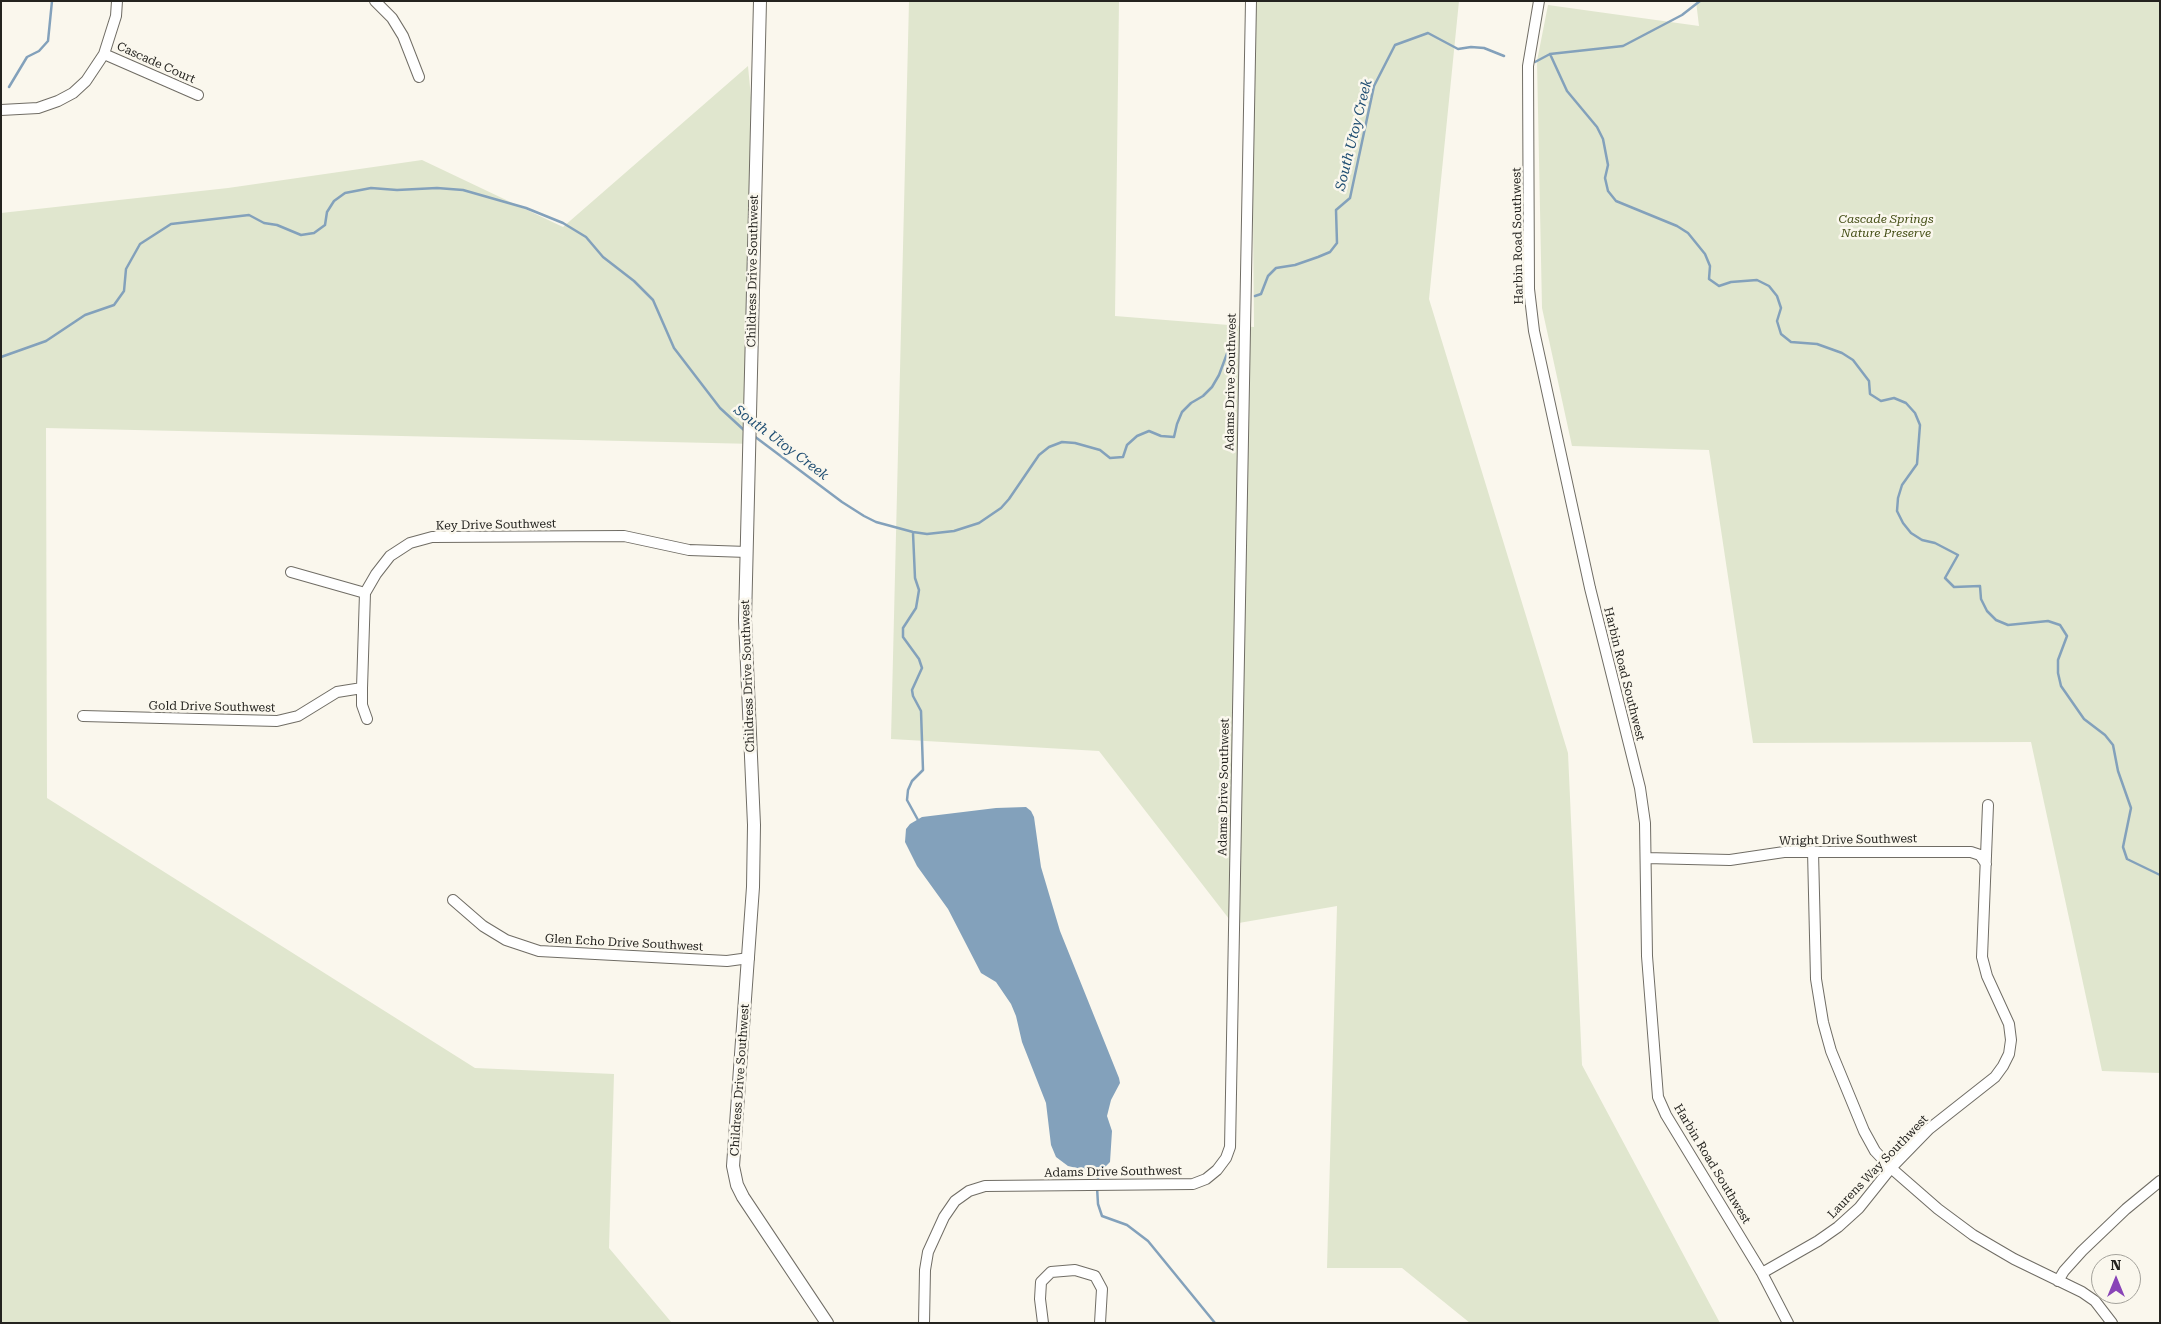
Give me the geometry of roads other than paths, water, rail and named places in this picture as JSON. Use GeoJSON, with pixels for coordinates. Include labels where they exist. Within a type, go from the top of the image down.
{"type":"FeatureCollection","features":[{"type":"Feature","properties":{"kind":"street"},"geometry":{"type":"LineString","coordinates":[[5,110],[38,108],[73,93],[91,75],[104,54],[116,16],[117,1]]}},
{"type":"Feature","properties":{"kind":"street"},"geometry":{"type":"LineString","coordinates":[[375,1],[392,18],[403,36],[419,77]]}},
{"type":"Feature","properties":{"kind":"street","name":"Childress Drive Southwest"},"geometry":{"type":"LineString","coordinates":[[760,1],[745,639],[754,825],[754,887],[736,1111],[734,1166],[737,1185],[743,1197],[828,1323]]}},
{"type":"Feature","properties":{"kind":"street","name":"Adams Drive Southwest"},"geometry":{"type":"LineString","coordinates":[[924,1323],[924,1270],[928,1252],[944,1217],[955,1201],[969,1191],[985,1186],[1193,1184],[1206,1179],[1217,1170],[1226,1158],[1230,1147],[1251,1]]}},
{"type":"Feature","properties":{"kind":"street","name":"Harbin Road Southwest"},"geometry":{"type":"LineString","coordinates":[[1539,1],[1528,66],[1529,289],[1534,331],[1590,588],[1640,788],[1645,822],[1646,956],[1658,1097],[1666,1116],[1762,1272],[1788,1323]]}},
{"type":"Feature","properties":{"kind":"street","name":"Cascade Court"},"geometry":{"type":"LineString","coordinates":[[104,54],[198,95]]}},
{"type":"Feature","properties":{"kind":"street","name":"Key Drive Southwest"},"geometry":{"type":"LineString","coordinates":[[367,719],[362,705],[365,593],[376,574],[390,556],[410,543],[432,537],[624,536],[689,550],[747,552]]}},
{"type":"Feature","properties":{"kind":"street"},"geometry":{"type":"LineString","coordinates":[[291,572],[365,593]]}},
{"type":"Feature","properties":{"kind":"street","name":"Gold Drive Southwest"},"geometry":{"type":"LineString","coordinates":[[83,716],[277,722],[298,716],[337,692],[362,688]]}},
{"type":"Feature","properties":{"kind":"street","name":"Laurens Way Southwest"},"geometry":{"type":"LineString","coordinates":[[1762,1272],[1818,1241],[1838,1227],[1859,1208],[1891,1168],[1930,1129],[1995,1077],[2004,1066],[2009,1054],[2011,1040],[2009,1024],[1987,976],[1982,957],[1988,805]]}},
{"type":"Feature","properties":{"kind":"street"},"geometry":{"type":"LineString","coordinates":[[1813,851],[1816,979],[1823,1022],[1832,1051],[1864,1132],[1875,1151],[1891,1168],[1938,1209],[1973,1235],[2014,1260],[2082,1292],[2095,1301],[2112,1323]]}},
{"type":"Feature","properties":{"kind":"street","name":"Wright Drive Southwest"},"geometry":{"type":"LineString","coordinates":[[1646,858],[1730,860],[1784,852],[1813,851],[1971,852],[1980,855],[1986,864]]}},
{"type":"Feature","properties":{"kind":"street","name":"Glen Echo Drive Southwest"},"geometry":{"type":"LineString","coordinates":[[453,900],[483,926],[498,936],[539,951],[727,961],[749,958]]}},
{"type":"Feature","properties":{"kind":"street"},"geometry":{"type":"LineString","coordinates":[[2058,1281],[2064,1271],[2082,1251],[2126,1209],[2160,1181]]}},
{"type":"Feature","properties":{"kind":"street"},"geometry":{"type":"LineString","coordinates":[[1043,1323],[1040,1299],[1041,1282],[1051,1272],[1075,1270],[1095,1276],[1102,1289],[1100,1323]]}},
{"type":"Feature","properties":{"kind":"water"},"geometry":{"type":"Polygon","coordinates":[[[1026,807],[1034,817],[1041,867],[1060,931],[1120,1083],[1111,1100],[1107,1116],[1112,1131],[1110,1162],[1105,1167],[1098,1169],[1085,1170],[1068,1166],[1056,1157],[1051,1145],[1046,1103],[1022,1042],[1011,1004],[996,982],[981,973],[948,909],[917,866],[905,842],[906,829],[910,824],[922,817],[996,808],[1026,807]]]}},
{"type":"Feature","properties":{"kind":"waterway"},"geometry":{"type":"LineString","coordinates":[[9,87],[27,57],[39,51],[48,41],[52,1]]}},
{"type":"Feature","properties":{"kind":"waterway"},"geometry":{"type":"LineString","coordinates":[[1535,62],[1550,54],[1623,46],[1682,15],[1700,1]]}},
{"type":"Feature","properties":{"kind":"waterway","name":"South Utoy Creek"},"geometry":{"type":"LineString","coordinates":[[1255,296],[1261,294],[1268,276],[1276,268],[1295,265],[1318,257],[1330,252],[1337,243],[1336,210],[1350,198],[1374,86],[1395,45],[1428,33],[1458,49],[1484,48],[1504,56]]}},
{"type":"Feature","properties":{"kind":"waterway","name":"South Utoy Creek"},"geometry":{"type":"LineString","coordinates":[[1550,54],[1567,91],[1597,127],[1603,139],[1608,165],[1605,178],[1608,191],[1616,201],[1677,226],[1688,233],[1705,254],[1710,266],[1709,279],[1719,286],[1731,282],[1757,280],[1769,286],[1777,296],[1781,308],[1777,321],[1781,334],[1791,342],[1817,344],[1842,353],[1853,360],[1869,381],[1870,394],[1881,401],[1894,398],[1906,403],[1915,413],[1920,425],[1917,464],[1902,485],[1898,498],[1897,511],[1903,523],[1911,533],[1922,540],[1935,543],[1958,555],[1945,578],[1954,587],[1980,586],[1981,599],[1987,611],[1996,620],[2008,625],[2048,621],[2060,625],[2067,636],[2058,660],[2061,686],[2084,719],[2105,735],[2113,745],[2118,771],[2131,808],[2123,847],[2127,859],[2160,875]]}},
{"type":"Feature","properties":{"kind":"waterway","name":"South Utoy Creek"},"geometry":{"type":"LineString","coordinates":[[1,357],[46,341],[85,315],[114,305],[124,291],[126,269],[140,244],[171,224],[249,215],[264,223],[277,225],[301,235],[314,233],[325,225],[327,212],[334,201],[345,193],[371,188],[463,190],[526,208],[563,223],[586,237],[603,257],[634,281],[653,300],[674,348],[720,408],[745,431]]}},
{"type":"Feature","properties":{"kind":"waterway","name":"South Utoy Creek"},"geometry":{"type":"LineString","coordinates":[[754,436],[842,502],[876,522],[927,534],[954,531],[979,523],[1001,508],[1039,455],[1049,447],[1062,442],[1075,443],[1100,450],[1110,458],[1123,457],[1127,445],[1137,436],[1149,431],[1161,436],[1174,437],[1182,412],[1191,403],[1203,396],[1212,387],[1219,375],[1228,351],[1233,324]]}},
{"type":"Feature","properties":{"kind":"waterway"},"geometry":{"type":"LineString","coordinates":[[913,533],[915,578],[919,590],[916,608],[903,628],[903,637],[919,659],[922,668],[912,690],[921,711],[923,770],[912,781],[908,790],[907,800],[918,820]]}},
{"type":"Feature","properties":{"kind":"waterway"},"geometry":{"type":"LineString","coordinates":[[1098,1169],[1098,1182]]}},
{"type":"Feature","properties":{"kind":"waterway"},"geometry":{"type":"LineString","coordinates":[[1097,1187],[1098,1204],[1102,1216],[1127,1225],[1148,1241],[1215,1323]]}},
{"type":"Feature","properties":{"kind":"park label","name":"Cascade Springs Nature Preserve"},"geometry":{"type":"Point","coordinates":[1886,226]}}]}
